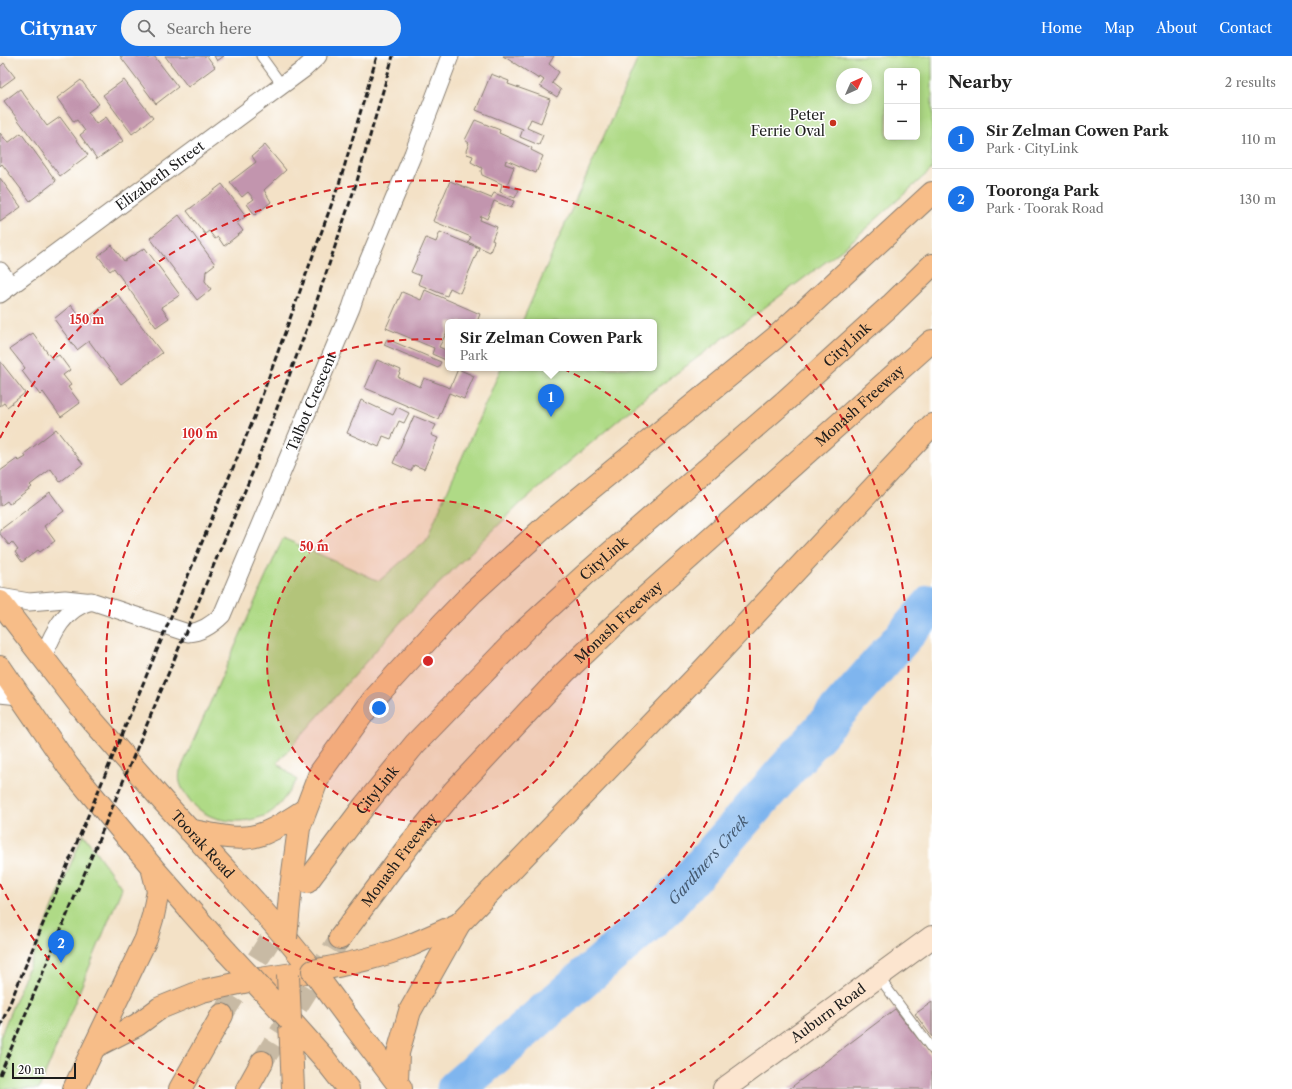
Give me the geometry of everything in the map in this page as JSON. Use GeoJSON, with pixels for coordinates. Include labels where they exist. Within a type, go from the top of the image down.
{"type":"FeatureCollection","features":[{"type":"Feature","properties":{"kind":"main road"},"geometry":{"type":"LineString","coordinates":[[292,1089],[286,938],[296,846],[305,810],[320,773],[373,700],[473,592],[549,523],[775,338],[932,193]]}},
{"type":"Feature","properties":{"kind":"main road","name":"CityLink"},"geometry":{"type":"LineString","coordinates":[[307,882],[365,805],[416,744],[527,628],[592,569],[784,402],[891,305],[932,265]]}},
{"type":"Feature","properties":{"kind":"main road","name":"Monash Freeway"},"geometry":{"type":"LineString","coordinates":[[340,938],[410,844],[454,791],[565,672],[622,618],[932,341]]}},
{"type":"Feature","properties":{"kind":"main road"},"geometry":{"type":"LineString","coordinates":[[400,1086],[398,1053],[410,1011],[459,924],[706,666],[932,425]]}},
{"type":"Feature","properties":{"kind":"main road","name":"Toorak Road"},"geometry":{"type":"LineString","coordinates":[[0,602],[85,712],[286,938],[313,971],[400,1086]]}},
{"type":"Feature","properties":{"kind":"main road"},"geometry":{"type":"LineString","coordinates":[[0,667],[9,695],[152,867],[323,1057],[348,1089]]}},
{"type":"Feature","properties":{"kind":"main road"},"geometry":{"type":"LineString","coordinates":[[189,830],[229,837],[249,837],[272,830],[305,810]]}},
{"type":"Feature","properties":{"kind":"main road"},"geometry":{"type":"LineString","coordinates":[[74,1089],[96,1046],[119,993],[146,938],[153,916],[158,891],[152,867]]}},
{"type":"Feature","properties":{"kind":"main road"},"geometry":{"type":"LineString","coordinates":[[96,1046],[137,1025],[160,1008],[202,991],[253,980],[313,971],[361,961],[391,953],[459,924]]}},
{"type":"Feature","properties":{"kind":"main road","name":"Auburn Road"},"geometry":{"type":"LineString","coordinates":[[734,1086],[878,976],[932,937]]}},
{"type":"Feature","properties":{"kind":"main road"},"geometry":{"type":"LineString","coordinates":[[180,1089],[222,1015]]}},
{"type":"Feature","properties":{"kind":"main road"},"geometry":{"type":"LineString","coordinates":[[247,1089],[262,1062]]}},
{"type":"Feature","properties":{"kind":"street","name":"Elizabeth Street"},"geometry":{"type":"LineString","coordinates":[[5,290],[282,85],[318,56]]}},
{"type":"Feature","properties":{"kind":"street","name":"Talbot Crescent"},"geometry":{"type":"LineString","coordinates":[[0,597],[29,602],[65,599],[91,601],[104,604],[155,624],[188,633],[195,633],[208,628],[222,615],[351,308],[360,278],[413,154],[450,56]]}},
{"type":"Feature","properties":{"kind":"street"},"geometry":{"type":"LineString","coordinates":[[0,271],[5,290]]}},
{"type":"Feature","properties":{"kind":"street"},"geometry":{"type":"LineString","coordinates":[[43,657],[53,633],[63,619],[76,607],[91,601]]}},
{"type":"Feature","properties":{"kind":"lane"},"geometry":{"type":"LineString","coordinates":[[261,56],[282,85]]}},
{"type":"Feature","properties":{"kind":"lane"},"geometry":{"type":"LineString","coordinates":[[878,976],[932,1049]]}},
{"type":"Feature","properties":{"kind":"green space"},"geometry":{"type":"Polygon","coordinates":[[[639,56],[932,56],[932,169],[843,249],[650,393],[523,501],[407,615],[277,763],[297,780],[274,810],[264,816],[243,821],[221,820],[202,812],[194,805],[183,790],[180,784],[180,771],[283,538],[379,581],[426,540],[500,371],[657,371],[657,319],[523,319],[639,56]]]}},
{"type":"Feature","properties":{"kind":"green space"},"geometry":{"type":"Polygon","coordinates":[[[83,834],[122,888],[39,1089],[0,1089],[0,1037],[83,834]]]}},
{"type":"Feature","properties":{"kind":"building"},"geometry":{"type":"Polygon","coordinates":[[[120,56],[147,56],[148,58],[154,56],[178,87],[156,104],[120,56]]]}},
{"type":"Feature","properties":{"kind":"building"},"geometry":{"type":"Polygon","coordinates":[[[165,56],[207,56],[215,67],[188,87],[165,56]]]}},
{"type":"Feature","properties":{"kind":"building"},"geometry":{"type":"Polygon","coordinates":[[[214,56],[224,56],[217,61],[214,56]]]}},
{"type":"Feature","properties":{"kind":"building"},"geometry":{"type":"Polygon","coordinates":[[[503,56],[554,56],[549,64],[559,72],[552,83],[561,90],[557,97],[540,86],[544,80],[540,77],[539,79],[503,56]]]}},
{"type":"Feature","properties":{"kind":"building"},"geometry":{"type":"Polygon","coordinates":[[[4,63],[15,77],[0,88],[0,67],[4,63]]]}},
{"type":"Feature","properties":{"kind":"building"},"geometry":{"type":"Polygon","coordinates":[[[491,74],[509,81],[508,84],[550,99],[541,123],[531,119],[527,128],[543,135],[539,145],[520,137],[523,129],[476,110],[491,74]]]}},
{"type":"Feature","properties":{"kind":"building"},"geometry":{"type":"Polygon","coordinates":[[[81,80],[99,104],[88,112],[96,124],[106,117],[123,141],[97,159],[80,135],[85,131],[77,120],[74,122],[57,98],[81,80]]]}},
{"type":"Feature","properties":{"kind":"building"},"geometry":{"type":"Polygon","coordinates":[[[124,80],[153,118],[132,134],[103,95],[124,80]]]}},
{"type":"Feature","properties":{"kind":"building"},"geometry":{"type":"Polygon","coordinates":[[[20,89],[47,126],[60,117],[88,155],[60,176],[4,101],[20,89]]]}},
{"type":"Feature","properties":{"kind":"building"},"geometry":{"type":"Polygon","coordinates":[[[475,120],[500,130],[499,133],[532,148],[531,150],[543,156],[536,173],[506,160],[505,164],[514,167],[507,185],[519,190],[515,198],[500,192],[502,184],[482,175],[482,168],[471,162],[473,156],[467,154],[466,151],[469,143],[465,140],[475,120]]]}},
{"type":"Feature","properties":{"kind":"building"},"geometry":{"type":"Polygon","coordinates":[[[0,133],[8,143],[21,133],[56,181],[30,201],[2,164],[0,166],[0,133]]]}},
{"type":"Feature","properties":{"kind":"building"},"geometry":{"type":"Polygon","coordinates":[[[265,145],[286,170],[264,190],[271,202],[255,215],[247,204],[254,199],[248,192],[242,197],[230,182],[256,162],[252,156],[265,145]]]}},
{"type":"Feature","properties":{"kind":"building"},"geometry":{"type":"Polygon","coordinates":[[[0,178],[21,207],[0,222],[0,178]]]}},
{"type":"Feature","properties":{"kind":"building"},"geometry":{"type":"Polygon","coordinates":[[[450,181],[491,198],[494,193],[514,201],[511,208],[494,201],[487,219],[481,216],[480,220],[497,227],[492,240],[494,241],[490,252],[468,242],[471,237],[433,221],[450,181]]]}},
{"type":"Feature","properties":{"kind":"building"},"geometry":{"type":"Polygon","coordinates":[[[222,184],[246,216],[237,223],[243,231],[224,246],[218,237],[215,239],[209,231],[205,234],[187,211],[222,184]]]}},
{"type":"Feature","properties":{"kind":"building"},"geometry":{"type":"Polygon","coordinates":[[[179,215],[215,264],[206,271],[205,281],[211,289],[197,300],[150,238],[179,215]]]}},
{"type":"Feature","properties":{"kind":"building"},"geometry":{"type":"Polygon","coordinates":[[[440,232],[479,248],[460,293],[450,288],[447,296],[418,284],[421,276],[411,272],[426,238],[436,242],[440,232]]]}},
{"type":"Feature","properties":{"kind":"building"},"geometry":{"type":"Polygon","coordinates":[[[112,245],[124,261],[145,248],[180,295],[161,307],[169,318],[156,327],[114,268],[110,271],[98,256],[112,245]]]}},
{"type":"Feature","properties":{"kind":"building"},"geometry":{"type":"Polygon","coordinates":[[[425,290],[480,314],[478,319],[445,319],[445,336],[439,347],[445,350],[445,360],[432,354],[434,348],[386,328],[402,292],[421,300],[425,290]]]}},
{"type":"Feature","properties":{"kind":"building"},"geometry":{"type":"Polygon","coordinates":[[[118,295],[162,353],[121,384],[89,341],[77,350],[54,319],[71,305],[83,321],[118,295]]]}},
{"type":"Feature","properties":{"kind":"building"},"geometry":{"type":"Polygon","coordinates":[[[33,333],[52,359],[59,355],[70,370],[63,375],[71,385],[68,387],[80,403],[61,417],[43,392],[40,395],[22,371],[25,368],[10,349],[33,333]]]}},
{"type":"Feature","properties":{"kind":"building"},"geometry":{"type":"Polygon","coordinates":[[[387,339],[441,362],[438,368],[384,345],[387,339]]]}},
{"type":"Feature","properties":{"kind":"building"},"geometry":{"type":"Polygon","coordinates":[[[377,360],[401,370],[398,377],[420,387],[424,378],[450,388],[457,371],[463,371],[474,376],[464,399],[449,393],[438,419],[365,388],[377,360]]]}},
{"type":"Feature","properties":{"kind":"building"},"geometry":{"type":"Polygon","coordinates":[[[0,361],[25,393],[7,407],[4,403],[0,406],[0,361]]]}},
{"type":"Feature","properties":{"kind":"building"},"geometry":{"type":"Polygon","coordinates":[[[361,400],[393,415],[397,407],[409,413],[404,423],[399,421],[391,439],[383,436],[379,447],[347,433],[361,400]]]}},
{"type":"Feature","properties":{"kind":"building"},"geometry":{"type":"Polygon","coordinates":[[[414,416],[436,425],[431,435],[438,438],[424,469],[414,465],[411,471],[393,463],[414,416]]]}},
{"type":"Feature","properties":{"kind":"building"},"geometry":{"type":"Polygon","coordinates":[[[56,429],[83,464],[60,482],[51,469],[30,485],[32,487],[9,504],[7,501],[0,506],[0,471],[17,459],[19,461],[26,457],[24,454],[56,429]]]}},
{"type":"Feature","properties":{"kind":"building"},"geometry":{"type":"Polygon","coordinates":[[[50,492],[64,511],[44,526],[55,541],[40,552],[38,550],[22,562],[15,552],[18,550],[12,542],[9,545],[0,534],[0,530],[50,492]]]}},
{"type":"Feature","properties":{"kind":"building"},"geometry":{"type":"Polygon","coordinates":[[[932,1002],[932,1037],[915,1014],[932,1002]]]}},
{"type":"Feature","properties":{"kind":"building"},"geometry":{"type":"Polygon","coordinates":[[[895,1009],[932,1057],[932,1089],[789,1089],[895,1009]]]}},
{"type":"Feature","properties":{"kind":"waterway","name":"Gardiners Creek"},"geometry":{"type":"LineString","coordinates":[[456,1089],[665,908],[932,604]]}},
{"type":"Feature","properties":{"kind":"tunnel"},"geometry":{"type":"LineString","coordinates":[[222,1015],[287,913]]}},
{"type":"Feature","properties":{"kind":"tunnel"},"geometry":{"type":"LineString","coordinates":[[262,1062],[340,938]]}},
{"type":"Feature","properties":{"kind":"railway"},"geometry":{"type":"LineString","coordinates":[[0,1027],[255,415],[340,181],[377,56]]}},
{"type":"Feature","properties":{"kind":"railway"},"geometry":{"type":"LineString","coordinates":[[0,1075],[254,469],[312,315],[357,181],[393,56]]}},
{"type":"Feature","properties":{"kind":"place","name":"Peter Ferrie Oval"},"geometry":{"type":"Point","coordinates":[833,123]}},
{"type":"Feature","properties":{"kind":"place","name":"Sir Zelman Cowen Park"},"geometry":{"type":"Point","coordinates":[551,417]}},
{"type":"Feature","properties":{"kind":"place","name":"Tooronga Park"},"geometry":{"type":"Point","coordinates":[61,963]}}]}
